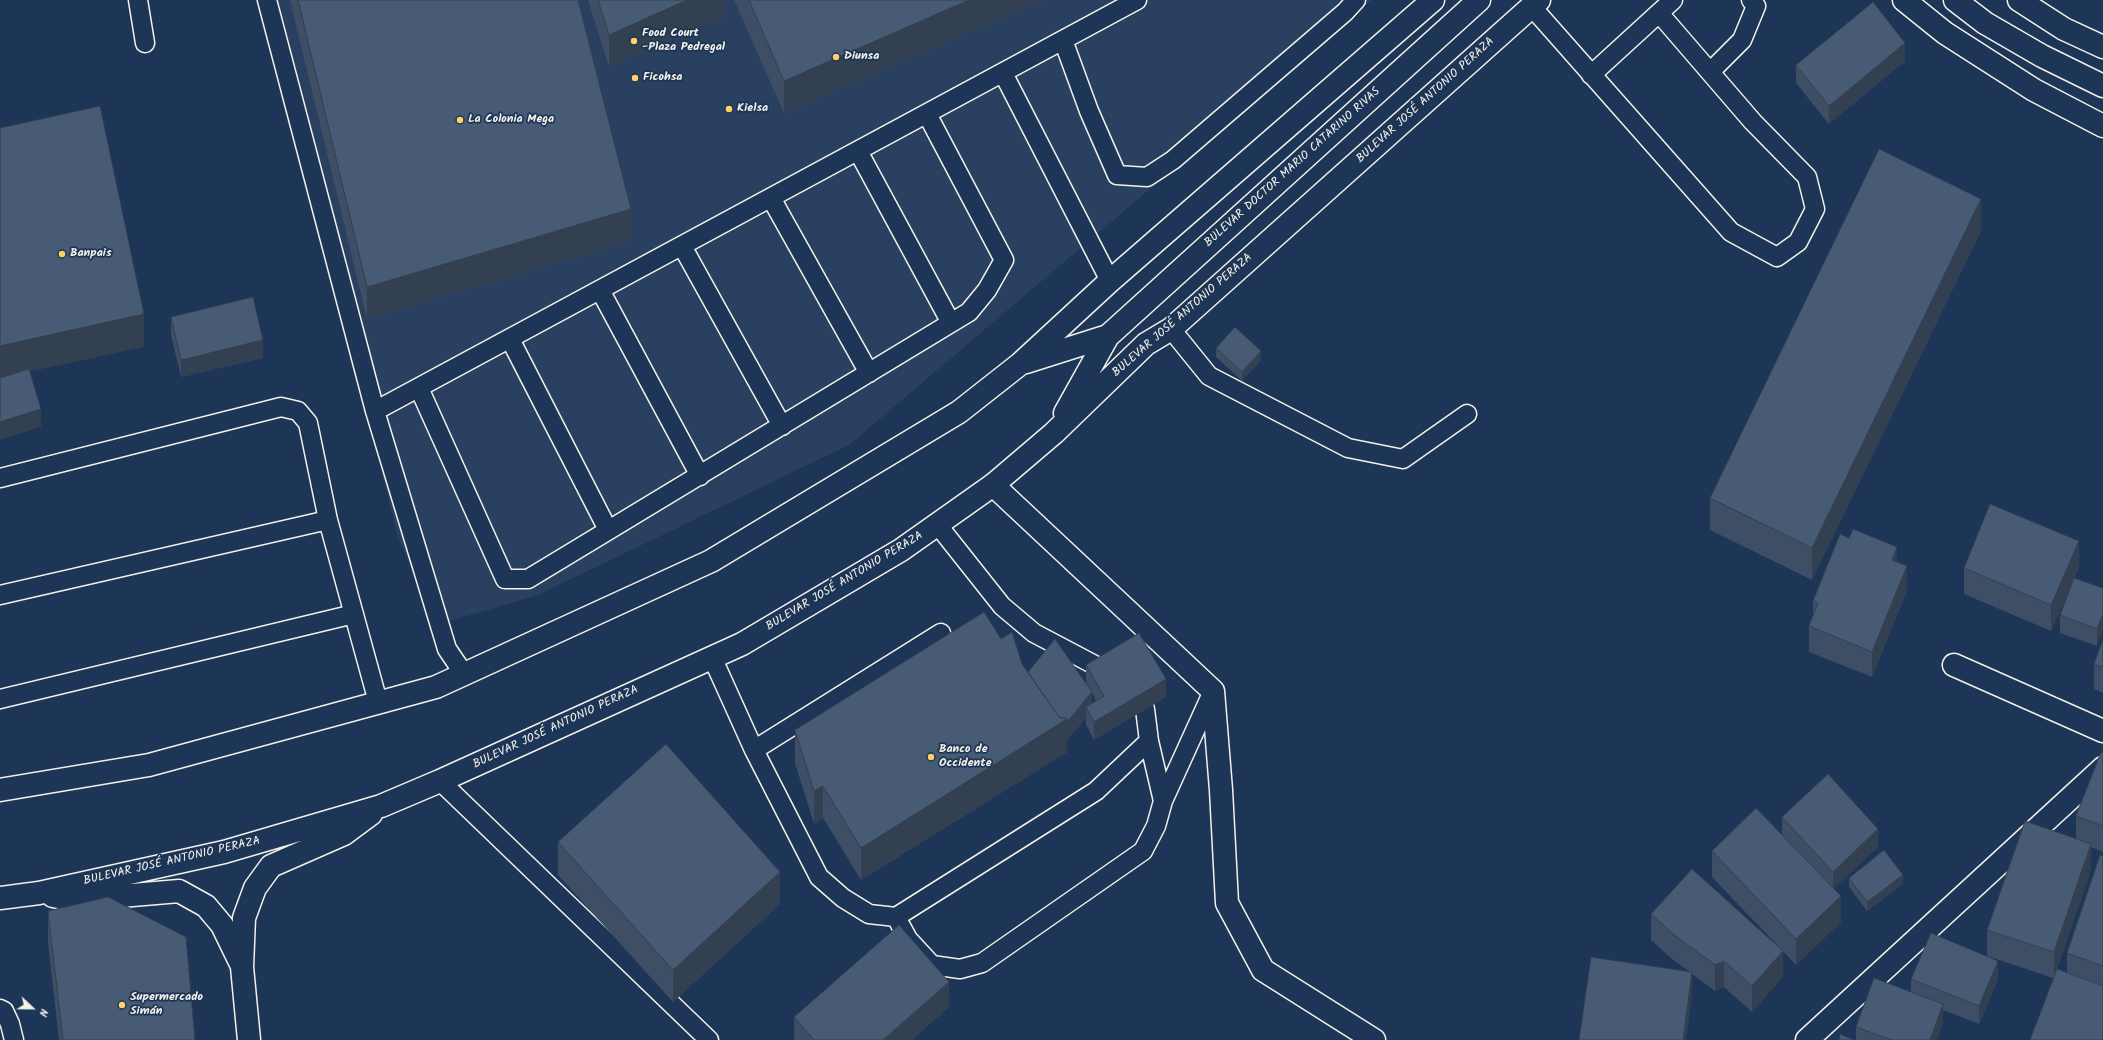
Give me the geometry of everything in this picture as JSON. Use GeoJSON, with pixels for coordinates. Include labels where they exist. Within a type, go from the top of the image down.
{"type":"FeatureCollection","features":[{"type":"Feature","properties":{"kind":"main road"},"geometry":{"type":"LineString","coordinates":[[0,790],[149,765],[436,687],[710,561],[959,412],[1020,364],[1110,281],[1433,0]]}},
{"type":"Feature","properties":{"kind":"main road","name":"BULEVAR DOCTOR MARIO CATARINO RIVAS"},"geometry":{"type":"LineString","coordinates":[[1108,336],[1479,0]]}},
{"type":"Feature","properties":{"kind":"main road"},"geometry":{"type":"LineString","coordinates":[[1904,0],[1945,33],[2034,90],[2103,126]]}},
{"type":"Feature","properties":{"kind":"main road"},"geometry":{"type":"LineString","coordinates":[[1955,0],[1985,23],[2042,56],[2103,86]]}},
{"type":"Feature","properties":{"kind":"main road"},"geometry":{"type":"LineString","coordinates":[[2019,0],[2064,28],[2103,47]]}},
{"type":"Feature","properties":{"kind":"main road","name":"BULEVAR JOSÉ ANTONIO PERAZA"},"geometry":{"type":"LineString","coordinates":[[0,898],[39,893],[224,852],[381,806],[440,781],[742,644],[901,550],[993,485],[1054,433],[1146,344],[1171,329],[1536,4]]}},
{"type":"Feature","properties":{"kind":"main road"},"geometry":{"type":"LineString","coordinates":[[1020,364],[1108,336]]}},
{"type":"Feature","properties":{"kind":"main road"},"geometry":{"type":"LineString","coordinates":[[1054,433],[1108,336]]}},
{"type":"Feature","properties":{"kind":"main road"},"geometry":{"type":"LineString","coordinates":[[993,485],[1213,691],[1221,790],[1227,903],[1264,970],[1374,1040]]}},
{"type":"Feature","properties":{"kind":"main road"},"geometry":{"type":"LineString","coordinates":[[1954,665],[2103,731]]}},
{"type":"Feature","properties":{"kind":"main road"},"geometry":{"type":"LineString","coordinates":[[1806,1040],[2103,768]]}},
{"type":"Feature","properties":{"kind":"main road"},"geometry":{"type":"LineString","coordinates":[[250,1040],[242,967],[244,918],[255,888],[271,866],[344,834],[381,806]]}},
{"type":"Feature","properties":{"kind":"main road"},"geometry":{"type":"LineString","coordinates":[[39,893],[74,900],[179,891],[206,906],[218,920],[242,967]]}},
{"type":"Feature","properties":{"kind":"lane"},"geometry":{"type":"LineString","coordinates":[[138,0],[144,43]]}},
{"type":"Feature","properties":{"kind":"lane"},"geometry":{"type":"LineString","coordinates":[[267,0],[375,411],[447,650],[464,674]]}},
{"type":"Feature","properties":{"kind":"lane"},"geometry":{"type":"LineString","coordinates":[[375,411],[1137,0]]}},
{"type":"Feature","properties":{"kind":"lane"},"geometry":{"type":"LineString","coordinates":[[1063,40],[1089,111],[1117,175],[1147,177],[1173,160],[1345,12],[1356,0]]}},
{"type":"Feature","properties":{"kind":"lane"},"geometry":{"type":"LineString","coordinates":[[1591,75],[1673,0]]}},
{"type":"Feature","properties":{"kind":"lane"},"geometry":{"type":"LineString","coordinates":[[1710,72],[1742,40],[1756,6],[1751,0]]}},
{"type":"Feature","properties":{"kind":"lane"},"geometry":{"type":"LineString","coordinates":[[1536,4],[1591,75],[1731,232],[1777,257],[1798,242],[1815,209],[1807,177],[1753,122],[1659,13]]}},
{"type":"Feature","properties":{"kind":"lane"},"geometry":{"type":"LineString","coordinates":[[1003,73],[1110,281]]}},
{"type":"Feature","properties":{"kind":"lane"},"geometry":{"type":"LineString","coordinates":[[419,388],[505,579],[528,579],[969,312],[987,290],[1004,260],[927,114]]}},
{"type":"Feature","properties":{"kind":"lane"},"geometry":{"type":"LineString","coordinates":[[858,151],[951,323]]}},
{"type":"Feature","properties":{"kind":"lane"},"geometry":{"type":"LineString","coordinates":[[771,198],[869,372]]}},
{"type":"Feature","properties":{"kind":"lane"},"geometry":{"type":"LineString","coordinates":[[682,246],[782,426]]}},
{"type":"Feature","properties":{"kind":"lane"},"geometry":{"type":"LineString","coordinates":[[600,290],[700,476]]}},
{"type":"Feature","properties":{"kind":"lane"},"geometry":{"type":"LineString","coordinates":[[1171,329],[1209,376],[1348,448],[1403,459],[1467,414]]}},
{"type":"Feature","properties":{"kind":"lane"},"geometry":{"type":"LineString","coordinates":[[510,339],[608,530]]}},
{"type":"Feature","properties":{"kind":"lane"},"geometry":{"type":"LineString","coordinates":[[0,478],[281,407],[298,411],[308,423],[328,520],[378,702]]}},
{"type":"Feature","properties":{"kind":"lane"},"geometry":{"type":"LineString","coordinates":[[0,595],[328,520]]}},
{"type":"Feature","properties":{"kind":"lane"},"geometry":{"type":"LineString","coordinates":[[937,524],[970,569],[1002,606],[1034,633],[1106,671]]}},
{"type":"Feature","properties":{"kind":"lane"},"geometry":{"type":"LineString","coordinates":[[0,699],[354,614]]}},
{"type":"Feature","properties":{"kind":"lane"},"geometry":{"type":"LineString","coordinates":[[754,750],[940,633]]}},
{"type":"Feature","properties":{"kind":"lane"},"geometry":{"type":"LineString","coordinates":[[712,657],[754,750],[819,877],[843,898],[869,914],[896,916],[1096,792],[1149,741]]}},
{"type":"Feature","properties":{"kind":"lane"},"geometry":{"type":"LineString","coordinates":[[896,916],[908,939],[932,965],[960,969],[982,963],[1143,851],[1156,826],[1163,801],[1213,691]]}},
{"type":"Feature","properties":{"kind":"lane"},"geometry":{"type":"LineString","coordinates":[[1145,709],[1149,741],[1163,801]]}},
{"type":"Feature","properties":{"kind":"lane"},"geometry":{"type":"LineString","coordinates":[[440,781],[708,1040]]}},
{"type":"Feature","properties":{"kind":"lane"},"geometry":{"type":"LineString","coordinates":[[0,1009],[4,1011],[10,1024],[14,1040]]}},
{"type":"Feature","properties":{"kind":"shaded area"},"geometry":{"type":"Polygon","coordinates":[[[266,0],[1372,0],[849,445],[538,595],[436,625],[398,538],[266,0]]]}},
{"type":"Feature","properties":{"kind":"building","name":"La Colonia Mega"},"geometry":{"type":"Polygon","coordinates":[[[298,0],[578,0],[631,209],[367,287],[298,0]]]}},
{"type":"Feature","properties":{"kind":"building"},"geometry":{"type":"Polygon","coordinates":[[[598,0],[687,0],[609,35],[598,0]]]}},
{"type":"Feature","properties":{"kind":"building"},"geometry":{"type":"Polygon","coordinates":[[[749,0],[969,0],[784,81],[749,0]]]}},
{"type":"Feature","properties":{"kind":"building"},"geometry":{"type":"Polygon","coordinates":[[[1873,2],[1905,43],[1829,106],[1796,65],[1873,2]]]}},
{"type":"Feature","properties":{"kind":"building","name":"Banpais"},"geometry":{"type":"Polygon","coordinates":[[[100,106],[144,314],[0,346],[0,128],[100,106]]]}},
{"type":"Feature","properties":{"kind":"building"},"geometry":{"type":"Polygon","coordinates":[[[1879,149],[1981,199],[1812,548],[1710,498],[1879,149]]]}},
{"type":"Feature","properties":{"kind":"building"},"geometry":{"type":"Polygon","coordinates":[[[253,297],[263,340],[181,360],[171,317],[253,297]]]}},
{"type":"Feature","properties":{"kind":"building"},"geometry":{"type":"Polygon","coordinates":[[[1235,327],[1261,351],[1242,372],[1216,348],[1235,327]]]}},
{"type":"Feature","properties":{"kind":"building"},"geometry":{"type":"Polygon","coordinates":[[[29,369],[41,409],[0,422],[0,378],[29,369]]]}},
{"type":"Feature","properties":{"kind":"building"},"geometry":{"type":"Polygon","coordinates":[[[1990,504],[2079,541],[2051,605],[1964,568],[1990,504]]]}},
{"type":"Feature","properties":{"kind":"building"},"geometry":{"type":"Polygon","coordinates":[[[1853,529],[1897,547],[1892,560],[1907,566],[1872,652],[1809,626],[1818,603],[1813,601],[1840,534],[1849,538],[1853,529]]]}},
{"type":"Feature","properties":{"kind":"building"},"geometry":{"type":"Polygon","coordinates":[[[2074,578],[2103,588],[2103,614],[2097,629],[2060,615],[2074,578]]]}},
{"type":"Feature","properties":{"kind":"building","name":"Banco de Occidente"},"geometry":{"type":"Polygon","coordinates":[[[984,612],[1001,639],[1012,632],[1022,664],[1059,717],[1067,719],[861,848],[823,786],[814,791],[795,730],[984,612]]]}},
{"type":"Feature","properties":{"kind":"building"},"geometry":{"type":"Polygon","coordinates":[[[1139,633],[1166,679],[1094,722],[1086,707],[1104,696],[1086,665],[1139,633]]]}},
{"type":"Feature","properties":{"kind":"building"},"geometry":{"type":"Polygon","coordinates":[[[1055,639],[1092,692],[1067,722],[1067,719],[1059,717],[1028,672],[1055,639]]]}},
{"type":"Feature","properties":{"kind":"building"},"geometry":{"type":"Polygon","coordinates":[[[2103,640],[2103,667],[2094,664],[2103,640]]]}},
{"type":"Feature","properties":{"kind":"building"},"geometry":{"type":"Polygon","coordinates":[[[666,744],[780,872],[673,970],[558,842],[666,744]]]}},
{"type":"Feature","properties":{"kind":"building"},"geometry":{"type":"Polygon","coordinates":[[[2101,752],[2103,753],[2103,826],[2076,816],[2101,752]]]}},
{"type":"Feature","properties":{"kind":"building"},"geometry":{"type":"Polygon","coordinates":[[[1828,774],[1878,829],[1833,872],[1782,817],[1828,774]]]}},
{"type":"Feature","properties":{"kind":"building"},"geometry":{"type":"Polygon","coordinates":[[[1756,808],[1841,896],[1796,939],[1712,851],[1756,808]]]}},
{"type":"Feature","properties":{"kind":"building"},"geometry":{"type":"Polygon","coordinates":[[[2025,821],[2091,844],[2054,952],[1987,930],[2025,821]]]}},
{"type":"Feature","properties":{"kind":"building"},"geometry":{"type":"Polygon","coordinates":[[[1884,850],[1903,875],[1867,902],[1849,878],[1884,850]]]}},
{"type":"Feature","properties":{"kind":"building"},"geometry":{"type":"Polygon","coordinates":[[[2100,855],[2103,856],[2103,966],[2067,953],[2100,855]]]}},
{"type":"Feature","properties":{"kind":"building"},"geometry":{"type":"Polygon","coordinates":[[[1692,869],[1783,951],[1752,986],[1724,961],[1715,965],[1673,934],[1651,914],[1692,869]]]}},
{"type":"Feature","properties":{"kind":"building","name":"Supermercado Simán"},"geometry":{"type":"Polygon","coordinates":[[[108,897],[186,937],[195,1040],[63,1040],[48,911],[108,897]]]}},
{"type":"Feature","properties":{"kind":"building"},"geometry":{"type":"Polygon","coordinates":[[[899,925],[949,982],[883,1040],[814,1040],[794,1017],[899,925]]]}},
{"type":"Feature","properties":{"kind":"building"},"geometry":{"type":"Polygon","coordinates":[[[1931,933],[1998,961],[1979,1006],[1911,979],[1931,933]]]}},
{"type":"Feature","properties":{"kind":"building"},"geometry":{"type":"Polygon","coordinates":[[[1591,957],[1692,972],[1683,1040],[1579,1040],[1591,957]]]}},
{"type":"Feature","properties":{"kind":"building"},"geometry":{"type":"Polygon","coordinates":[[[2057,969],[2103,986],[2103,1040],[2030,1040],[2057,969]]]}},
{"type":"Feature","properties":{"kind":"building"},"geometry":{"type":"Polygon","coordinates":[[[1874,978],[1943,1004],[1930,1040],[1892,1040],[1856,1027],[1874,978]]]}},
{"type":"Feature","properties":{"kind":"building"},"geometry":{"type":"Polygon","coordinates":[[[1840,1034],[1854,1040],[1839,1040],[1840,1034]]]}},
{"type":"Feature","properties":{"kind":"place","name":"Food Court -Plaza Pedregal"},"geometry":{"type":"Point","coordinates":[634,41]}},
{"type":"Feature","properties":{"kind":"place","name":"Diunsa"},"geometry":{"type":"Point","coordinates":[836,57]}},
{"type":"Feature","properties":{"kind":"place","name":"Ficohsa"},"geometry":{"type":"Point","coordinates":[635,78]}},
{"type":"Feature","properties":{"kind":"place","name":"Kielsa"},"geometry":{"type":"Point","coordinates":[729,109]}},
{"type":"Feature","properties":{"kind":"place","name":"La Colonia Mega"},"geometry":{"type":"Point","coordinates":[460,120]}},
{"type":"Feature","properties":{"kind":"place","name":"Banpais"},"geometry":{"type":"Point","coordinates":[62,254]}},
{"type":"Feature","properties":{"kind":"place","name":"Banco de Occidente"},"geometry":{"type":"Point","coordinates":[931,757]}},
{"type":"Feature","properties":{"kind":"place","name":"Supermercado Simán"},"geometry":{"type":"Point","coordinates":[122,1005]}}]}
